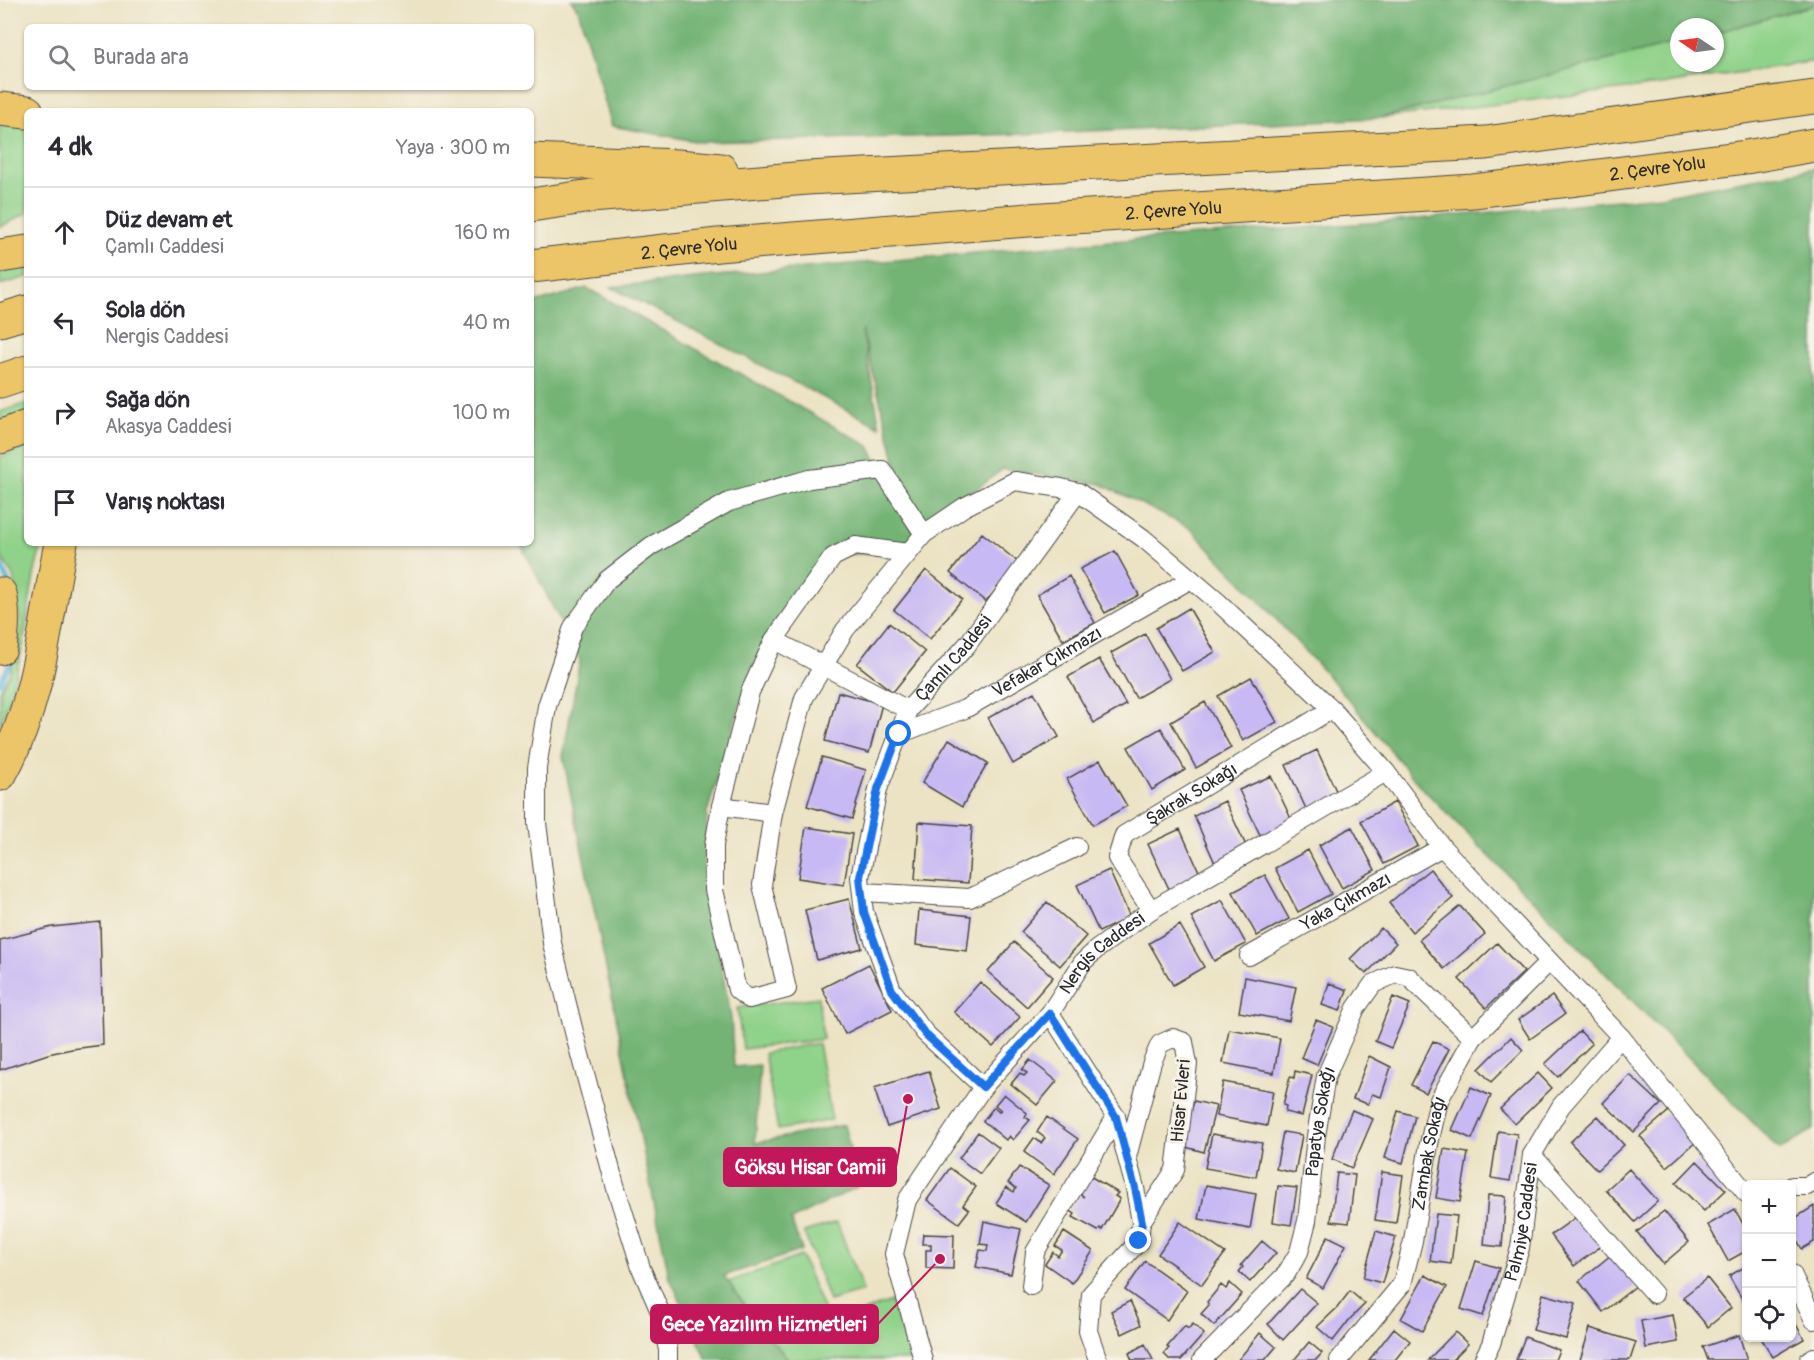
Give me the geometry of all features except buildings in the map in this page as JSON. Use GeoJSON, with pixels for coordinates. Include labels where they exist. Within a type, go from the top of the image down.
{"type":"FeatureCollection","features":[{"type":"Feature","properties":{"kind":"highway"},"geometry":{"type":"LineString","coordinates":[[534,206],[591,196],[807,178],[1486,143],[1814,97]]}},
{"type":"Feature","properties":{"kind":"highway"},"geometry":{"type":"LineString","coordinates":[[0,109],[24,112]]}},
{"type":"Feature","properties":{"kind":"highway","name":"2. Çevre Yolu"},"geometry":{"type":"LineString","coordinates":[[534,266],[730,244],[1028,220],[1473,191],[1722,160],[1814,145]]}},
{"type":"Feature","properties":{"kind":"highway"},"geometry":{"type":"LineString","coordinates":[[534,160],[678,166],[807,178]]}},
{"type":"Feature","properties":{"kind":"highway"},"geometry":{"type":"LineString","coordinates":[[534,180],[678,166]]}},
{"type":"Feature","properties":{"kind":"highway"},"geometry":{"type":"LineString","coordinates":[[0,256],[24,252]]}},
{"type":"Feature","properties":{"kind":"highway"},"geometry":{"type":"LineString","coordinates":[[0,320],[24,313]]}},
{"type":"Feature","properties":{"kind":"highway"},"geometry":{"type":"LineString","coordinates":[[0,381],[24,373]]}},
{"type":"Feature","properties":{"kind":"highway"},"geometry":{"type":"LineString","coordinates":[[0,437],[24,428]]}},
{"type":"Feature","properties":{"kind":"highway"},"geometry":{"type":"LineString","coordinates":[[0,774],[20,731],[34,684],[60,546]]}},
{"type":"Feature","properties":{"kind":"highway"},"geometry":{"type":"LineString","coordinates":[[0,594],[3,608],[3,633],[0,648]]}},
{"type":"Feature","properties":{"kind":"street"},"geometry":{"type":"LineString","coordinates":[[668,1360],[661,1314],[641,1268],[617,1195],[574,1036],[552,943],[537,823],[537,768],[547,705],[573,627],[607,580],[651,546],[729,502],[809,479],[882,470],[924,534]]}},
{"type":"Feature","properties":{"kind":"street"},"geometry":{"type":"LineString","coordinates":[[908,553],[855,546],[832,557],[774,640],[750,692],[721,806],[714,845],[714,890],[737,990],[749,999],[787,988],[762,885],[773,813],[804,698],[845,630],[924,534],[964,507],[1015,481],[1078,492],[1143,538],[1217,601],[1332,710],[1386,772],[1442,847],[1621,1037],[1742,1185]]}},
{"type":"Feature","properties":{"kind":"street","name":"Çamlı Caddesi"},"geometry":{"type":"LineString","coordinates":[[983,1087],[925,1034],[892,990],[864,912],[860,877],[878,789],[908,710],[967,645],[1078,492]]}},
{"type":"Feature","properties":{"kind":"street","name":"Vefakar Çıkmazı"},"geometry":{"type":"LineString","coordinates":[[899,734],[965,709],[1191,579]]}},
{"type":"Feature","properties":{"kind":"street"},"geometry":{"type":"LineString","coordinates":[[774,640],[908,710]]}},
{"type":"Feature","properties":{"kind":"street","name":"Şakrak Sokağı"},"geometry":{"type":"LineString","coordinates":[[1151,910],[1117,858],[1124,835],[1332,710]]}},
{"type":"Feature","properties":{"kind":"street","name":"Nergis Caddesi"},"geometry":{"type":"LineString","coordinates":[[923,1360],[894,1254],[907,1200],[983,1087],[1050,1013],[1083,962],[1097,949],[1151,910],[1386,772]]}},
{"type":"Feature","properties":{"kind":"street"},"geometry":{"type":"LineString","coordinates":[[721,806],[773,813]]}},
{"type":"Feature","properties":{"kind":"street"},"geometry":{"type":"LineString","coordinates":[[862,892],[970,898],[1077,847]]}},
{"type":"Feature","properties":{"kind":"street","name":"Yaka Çıkmazı"},"geometry":{"type":"LineString","coordinates":[[1249,956],[1442,847]]}},
{"type":"Feature","properties":{"kind":"street","name":"Zambak Sokağı"},"geometry":{"type":"LineString","coordinates":[[1339,1360],[1402,1284],[1413,1241],[1429,1144],[1439,1100],[1473,1038],[1549,962]]}},
{"type":"Feature","properties":{"kind":"street","name":"Papatya Sokağı"},"geometry":{"type":"LineString","coordinates":[[1202,1360],[1286,1274],[1299,1252],[1307,1221],[1316,1136],[1326,1076],[1356,1008],[1373,984],[1395,974],[1409,977],[1473,1038]]}},
{"type":"Feature","properties":{"kind":"street"},"geometry":{"type":"LineString","coordinates":[[1050,1013],[1116,1117],[1142,1222],[1139,1241],[1091,1294],[1088,1331],[1098,1360]]}},
{"type":"Feature","properties":{"kind":"street","name":"Palmiye Caddesi"},"geometry":{"type":"LineString","coordinates":[[1484,1360],[1520,1248],[1532,1155],[1561,1106],[1621,1037]]}},
{"type":"Feature","properties":{"kind":"street","name":"Hisar Evleri"},"geometry":{"type":"LineString","coordinates":[[1127,1158],[1152,1062],[1160,1044],[1173,1038],[1184,1042],[1188,1064],[1175,1170],[1142,1222]]}},
{"type":"Feature","properties":{"kind":"street"},"geometry":{"type":"LineString","coordinates":[[1031,1286],[1035,1252],[1116,1117]]}},
{"type":"Feature","properties":{"kind":"street"},"geometry":{"type":"LineString","coordinates":[[1532,1155],[1654,1294]]}},
{"type":"Feature","properties":{"kind":"street"},"geometry":{"type":"LineString","coordinates":[[1796,1186],[1807,1186],[1814,1182]]}},
{"type":"Feature","properties":{"kind":"street"},"geometry":{"type":"LineString","coordinates":[[1796,1284],[1814,1320]]}},
{"type":"Feature","properties":{"kind":"street"},"geometry":{"type":"LineString","coordinates":[[1809,1360],[1814,1358]]}},
{"type":"Feature","properties":{"kind":"green space"},"geometry":{"type":"Polygon","coordinates":[[[571,0],[1814,0],[1814,5],[1724,30],[1724,18],[1670,18],[1670,44],[1380,118],[1023,134],[701,142],[612,126],[578,9],[571,0]]]}},
{"type":"Feature","properties":{"kind":"green space"},"geometry":{"type":"Polygon","coordinates":[[[1814,5],[1814,61],[1652,86],[1380,118],[1670,44],[1670,72],[1724,72],[1724,30],[1814,5]]]}},
{"type":"Feature","properties":{"kind":"green space"},"geometry":{"type":"Polygon","coordinates":[[[0,119],[24,123],[24,215],[0,227],[0,119]]]}},
{"type":"Feature","properties":{"kind":"green space"},"geometry":{"type":"Polygon","coordinates":[[[1814,168],[1814,1129],[1780,1150],[1419,785],[1339,688],[1190,528],[1101,484],[1003,469],[915,536],[908,550],[826,556],[742,698],[707,813],[704,875],[731,1018],[734,1067],[760,1065],[755,1143],[844,1125],[859,1186],[791,1220],[802,1250],[724,1276],[765,1334],[790,1360],[707,1360],[669,1276],[563,757],[580,660],[522,546],[534,546],[534,303],[587,288],[869,446],[914,533],[862,330],[880,427],[611,287],[1099,242],[1397,221],[1661,196],[1814,168]]]}},
{"type":"Feature","properties":{"kind":"green space"},"geometry":{"type":"Polygon","coordinates":[[[24,265],[24,278],[0,285],[0,272],[24,265]]]}},
{"type":"Feature","properties":{"kind":"green space"},"geometry":{"type":"Polygon","coordinates":[[[24,404],[24,420],[0,429],[0,412],[24,404]]]}},
{"type":"Feature","properties":{"kind":"green space"},"geometry":{"type":"Polygon","coordinates":[[[24,447],[24,546],[42,546],[33,581],[21,655],[0,726],[0,690],[10,673],[18,642],[20,618],[13,576],[0,555],[0,457],[24,447]]]}},
{"type":"Feature","properties":{"kind":"green space"},"geometry":{"type":"Polygon","coordinates":[[[818,997],[823,1039],[743,1049],[737,1008],[818,997]]]}},
{"type":"Feature","properties":{"kind":"green space"},"geometry":{"type":"Polygon","coordinates":[[[818,1043],[832,1120],[778,1130],[764,1053],[818,1043]]]}},
{"type":"Feature","properties":{"kind":"green space"},"geometry":{"type":"Polygon","coordinates":[[[837,1222],[863,1291],[829,1301],[804,1232],[837,1222]]]}},
{"type":"Feature","properties":{"kind":"green space"},"geometry":{"type":"Polygon","coordinates":[[[801,1256],[830,1325],[891,1301],[910,1352],[909,1360],[789,1360],[769,1339],[728,1282],[801,1256]]]}},
{"type":"Feature","properties":{"kind":"waterway"},"geometry":{"type":"LineString","coordinates":[[0,563],[10,586]]}},
{"type":"Feature","properties":{"kind":"waterway"},"geometry":{"type":"LineString","coordinates":[[0,683],[9,665],[11,654]]}},
{"type":"Feature","properties":{"kind":"place","name":"Göksu Hisar Camii"},"geometry":{"type":"Point","coordinates":[908,1099]}},
{"type":"Feature","properties":{"kind":"place","name":"Gece Yazılım Hizmetleri"},"geometry":{"type":"Point","coordinates":[940,1259]}},
{"type":"Feature","properties":{"kind":"route"},"geometry":{"type":"LineString","coordinates":[[899,734],[878,789],[860,877],[864,912],[892,990],[925,1034],[983,1087],[1050,1013],[1116,1117],[1142,1222],[1139,1241]]}}]}
